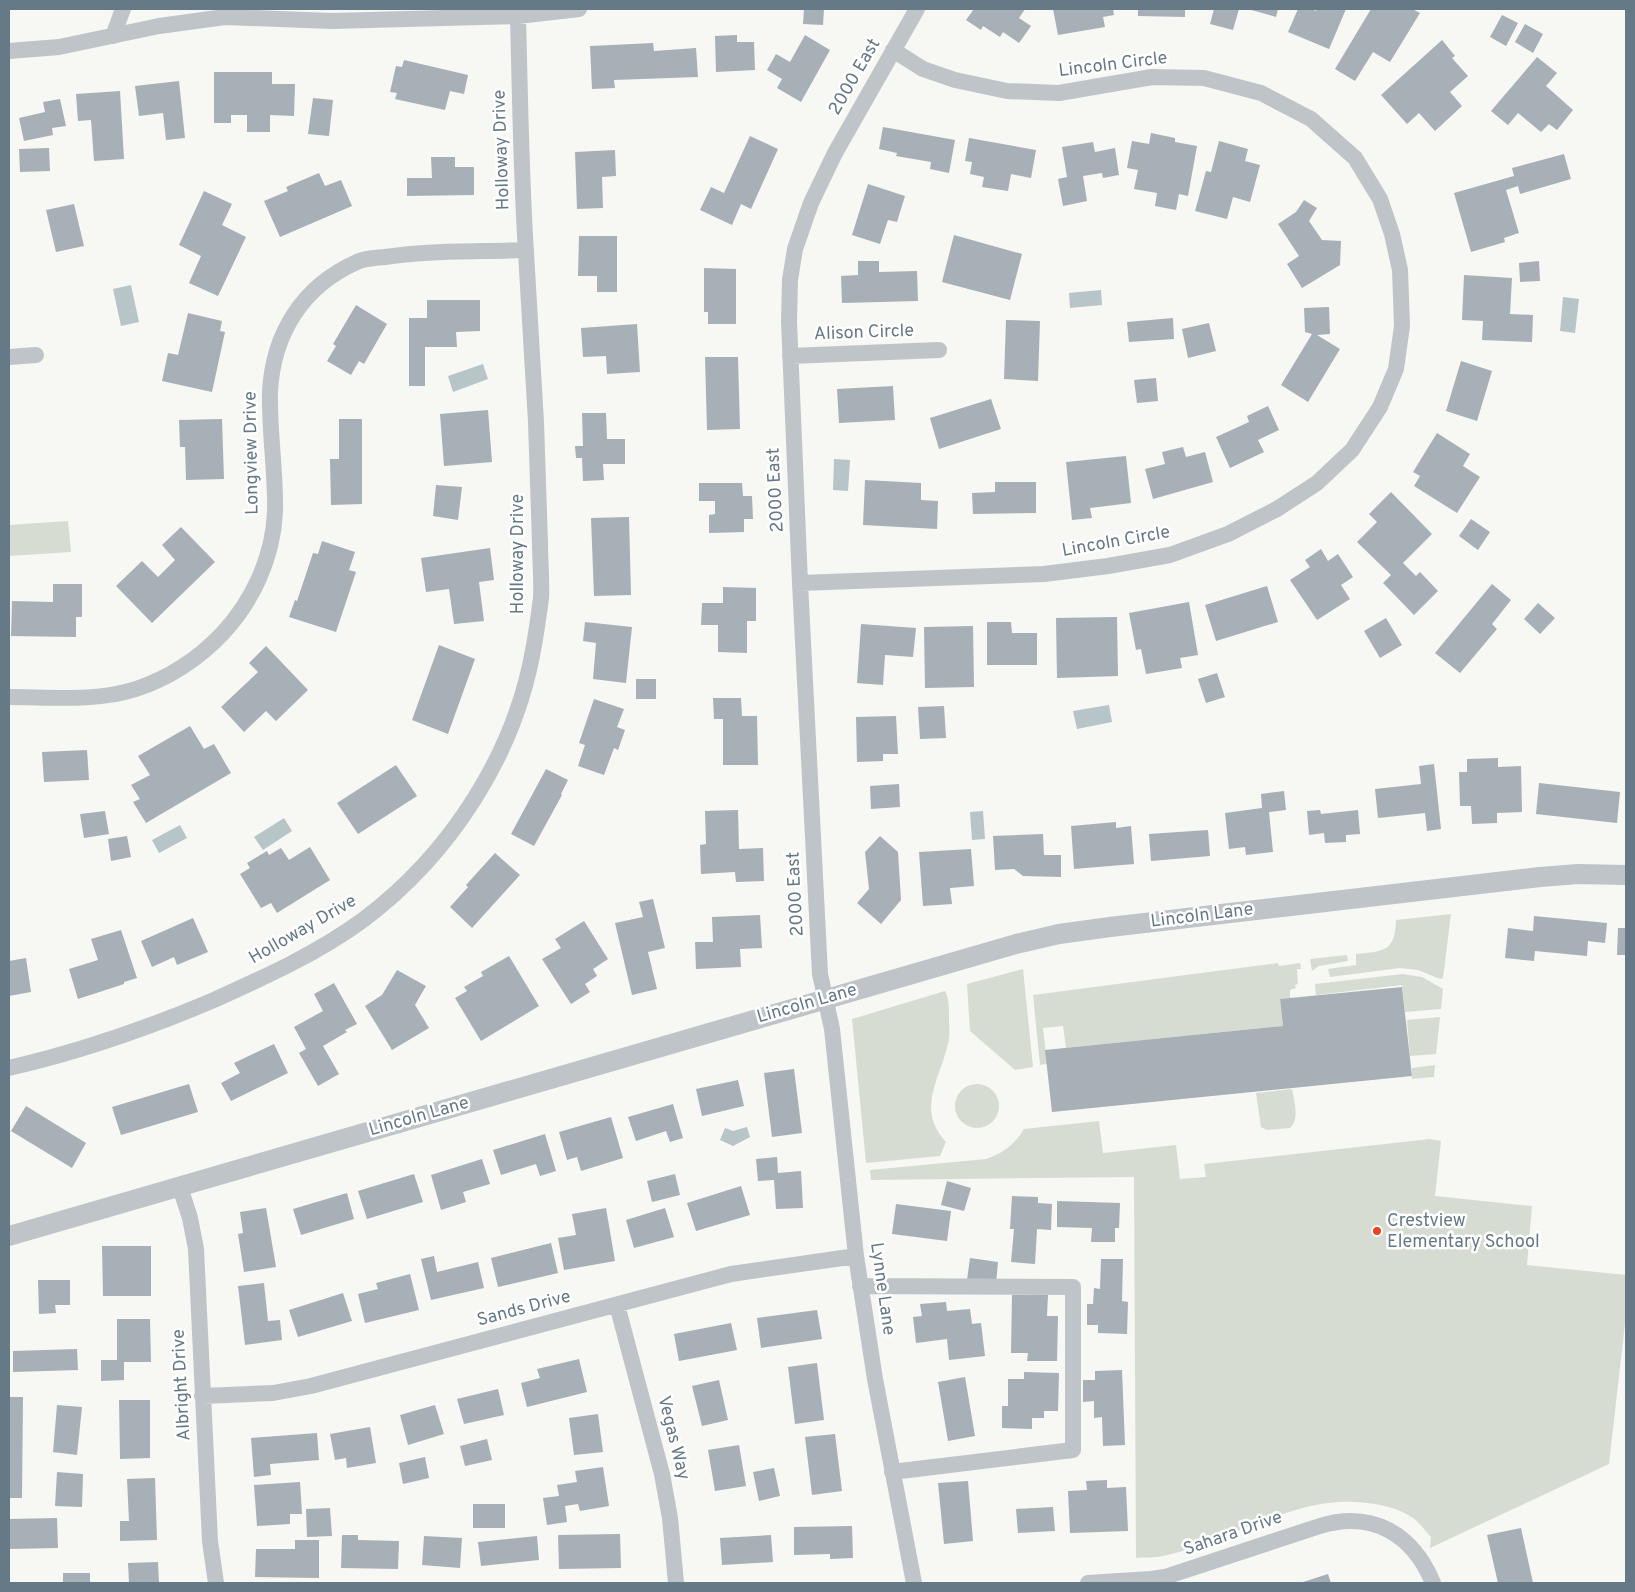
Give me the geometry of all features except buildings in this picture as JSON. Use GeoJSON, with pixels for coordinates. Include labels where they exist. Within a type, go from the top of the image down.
{"type":"FeatureCollection","features":[{"type":"Feature","properties":{"kind":"street"},"geometry":{"type":"LineString","coordinates":[[113,36],[123,9]]}},
{"type":"Feature","properties":{"kind":"street"},"geometry":{"type":"LineString","coordinates":[[9,51],[59,47],[159,26],[225,17],[332,21],[518,16],[536,12],[579,9]]}},
{"type":"Feature","properties":{"kind":"street","name":"2000 East"},"geometry":{"type":"LineString","coordinates":[[825,998],[820,974],[800,583],[790,356],[790,280],[795,249],[804,220],[835,153],[917,9]]}},
{"type":"Feature","properties":{"kind":"street","name":"Holloway Drive"},"geometry":{"type":"LineString","coordinates":[[9,1068],[50,1059],[184,1013],[313,952],[360,922],[393,896],[421,869],[455,828],[481,788],[502,747],[520,702],[534,648],[541,595],[533,351],[526,250],[518,16]]}},
{"type":"Feature","properties":{"kind":"street","name":"Lincoln Circle"},"geometry":{"type":"LineString","coordinates":[[800,583],[1044,574],[1108,566],[1179,552],[1228,534],[1277,509],[1317,483],[1352,450],[1380,407],[1396,369],[1402,326],[1400,270],[1392,234],[1380,199],[1354,158],[1311,119],[1261,93],[1204,78],[1152,77],[1059,93],[1007,91],[955,80],[923,69],[893,50]]}},
{"type":"Feature","properties":{"kind":"street","name":"Longview Drive"},"geometry":{"type":"LineString","coordinates":[[9,697],[100,696],[136,689],[172,674],[209,648],[234,621],[253,593],[269,553],[275,513],[270,391],[275,355],[288,321],[307,296],[330,277],[359,261],[406,254],[526,250]]}},
{"type":"Feature","properties":{"kind":"street","name":"Alison Circle"},"geometry":{"type":"LineString","coordinates":[[790,356],[940,350]]}},
{"type":"Feature","properties":{"kind":"street"},"geometry":{"type":"LineString","coordinates":[[9,357],[36,355]]}},
{"type":"Feature","properties":{"kind":"street","name":"Lincoln Lane"},"geometry":{"type":"LineString","coordinates":[[9,1236],[1006,946],[1076,932],[1540,877],[1578,874],[1626,875]]}},
{"type":"Feature","properties":{"kind":"street","name":"Lynne Lane"},"geometry":{"type":"LineString","coordinates":[[825,998],[832,1029],[856,1256],[874,1379],[914,1583]]}},
{"type":"Feature","properties":{"kind":"street","name":"Albright Drive"},"geometry":{"type":"LineString","coordinates":[[180,1187],[190,1218],[196,1249],[211,1554],[216,1583]]}},
{"type":"Feature","properties":{"kind":"street","name":"Sands Drive"},"geometry":{"type":"LineString","coordinates":[[202,1396],[273,1393],[311,1386],[740,1272],[856,1256]]}},
{"type":"Feature","properties":{"kind":"street"},"geometry":{"type":"LineString","coordinates":[[860,1286],[1073,1287],[1073,1450],[892,1472]]}},
{"type":"Feature","properties":{"kind":"street","name":"Vegas Way"},"geometry":{"type":"LineString","coordinates":[[617,1305],[662,1474],[670,1518],[676,1583]]}},
{"type":"Feature","properties":{"kind":"street","name":"Sahara Drive"},"geometry":{"type":"LineString","coordinates":[[1088,1583],[1165,1577],[1332,1522],[1356,1521],[1389,1530],[1409,1544],[1424,1562],[1433,1583]]}},
{"type":"Feature","properties":{"kind":"shaded area"},"geometry":{"type":"Polygon","coordinates":[[[131,285],[139,322],[121,326],[113,289],[131,285]]]}},
{"type":"Feature","properties":{"kind":"shaded area"},"geometry":{"type":"Polygon","coordinates":[[[1101,290],[1102,305],[1070,308],[1069,293],[1101,290]]]}},
{"type":"Feature","properties":{"kind":"shaded area"},"geometry":{"type":"Polygon","coordinates":[[[1563,297],[1579,299],[1575,333],[1560,331],[1563,297]]]}},
{"type":"Feature","properties":{"kind":"shaded area"},"geometry":{"type":"Polygon","coordinates":[[[483,364],[488,379],[453,392],[448,376],[483,364]]]}},
{"type":"Feature","properties":{"kind":"shaded area"},"geometry":{"type":"Polygon","coordinates":[[[834,459],[850,460],[848,491],[833,490],[834,459]]]}},
{"type":"Feature","properties":{"kind":"shaded area"},"geometry":{"type":"Polygon","coordinates":[[[68,521],[71,552],[9,556],[9,525],[68,521]]]}},
{"type":"Feature","properties":{"kind":"shaded area"},"geometry":{"type":"Polygon","coordinates":[[[1109,705],[1112,722],[1077,729],[1073,711],[1109,705]]]}},
{"type":"Feature","properties":{"kind":"shaded area"},"geometry":{"type":"Polygon","coordinates":[[[983,811],[985,839],[972,840],[970,812],[983,811]]]}},
{"type":"Feature","properties":{"kind":"shaded area"},"geometry":{"type":"Polygon","coordinates":[[[284,818],[292,831],[263,850],[254,837],[284,818]]]}},
{"type":"Feature","properties":{"kind":"shaded area"},"geometry":{"type":"Polygon","coordinates":[[[180,825],[187,838],[159,853],[152,840],[180,825]]]}},
{"type":"Feature","properties":{"kind":"shaded area"},"geometry":{"type":"Polygon","coordinates":[[[1451,914],[1443,978],[1440,979],[1418,970],[1400,968],[1330,977],[1328,969],[1356,965],[1356,954],[1374,952],[1386,948],[1393,938],[1396,920],[1451,914]]]}},
{"type":"Feature","properties":{"kind":"shaded area"},"geometry":{"type":"Polygon","coordinates":[[[1347,955],[1348,961],[1319,966],[1312,971],[1310,959],[1347,955]]]}},
{"type":"Feature","properties":{"kind":"shaded area"},"geometry":{"type":"Polygon","coordinates":[[[1278,963],[1279,966],[1300,963],[1301,969],[1297,969],[1298,984],[1295,985],[1296,988],[1290,990],[1290,998],[1280,999],[1283,1026],[1066,1048],[1063,1026],[1043,1028],[1047,1064],[1040,1065],[1033,995],[1278,963]]]}},
{"type":"Feature","properties":{"kind":"shaded area"},"geometry":{"type":"Polygon","coordinates":[[[1023,969],[1033,1067],[1015,1070],[970,1031],[967,984],[1023,969]]]}},
{"type":"Feature","properties":{"kind":"shaded area"},"geometry":{"type":"Polygon","coordinates":[[[1403,974],[1422,977],[1443,989],[1441,1009],[1405,1012],[1402,985],[1316,995],[1315,984],[1403,974]]]}},
{"type":"Feature","properties":{"kind":"shaded area"},"geometry":{"type":"Polygon","coordinates":[[[945,991],[949,1007],[949,1041],[932,1094],[931,1106],[932,1118],[937,1130],[946,1142],[940,1156],[866,1163],[852,1019],[945,991]]]}},
{"type":"Feature","properties":{"kind":"shaded area"},"geometry":{"type":"Polygon","coordinates":[[[1440,1017],[1436,1054],[1410,1056],[1407,1020],[1440,1017]]]}},
{"type":"Feature","properties":{"kind":"shaded area"},"geometry":{"type":"Polygon","coordinates":[[[1435,1065],[1434,1077],[1412,1079],[1412,1068],[1435,1065]]]}},
{"type":"Feature","properties":{"kind":"shaded area"},"geometry":{"type":"Polygon","coordinates":[[[981,1084],[993,1090],[998,1097],[998,1115],[993,1122],[986,1127],[973,1128],[965,1125],[958,1118],[955,1102],[958,1094],[965,1087],[981,1084]]]}},
{"type":"Feature","properties":{"kind":"shaded area"},"geometry":{"type":"Polygon","coordinates":[[[1292,1089],[1296,1115],[1290,1128],[1267,1130],[1261,1127],[1256,1093],[1292,1089]]]}},
{"type":"Feature","properties":{"kind":"shaded area"},"geometry":{"type":"Polygon","coordinates":[[[1099,1121],[1103,1153],[1176,1145],[1180,1179],[1206,1177],[1204,1164],[1430,1139],[1441,1141],[1435,1196],[1532,1206],[1527,1265],[1626,1275],[1626,1315],[1609,1464],[1430,1548],[1431,1537],[1418,1522],[1408,1515],[1384,1506],[1347,1502],[1320,1504],[1293,1511],[1189,1549],[1160,1557],[1136,1558],[1134,1177],[871,1180],[870,1170],[986,1159],[1008,1148],[1024,1129],[1099,1121]]]}},
{"type":"Feature","properties":{"kind":"shaded area"},"geometry":{"type":"Polygon","coordinates":[[[747,1127],[750,1137],[733,1146],[720,1140],[725,1128],[733,1131],[747,1127]]]}},
{"type":"Feature","properties":{"kind":"place","name":"Crestview Elementary School"},"geometry":{"type":"Point","coordinates":[1377,1231]}}]}
